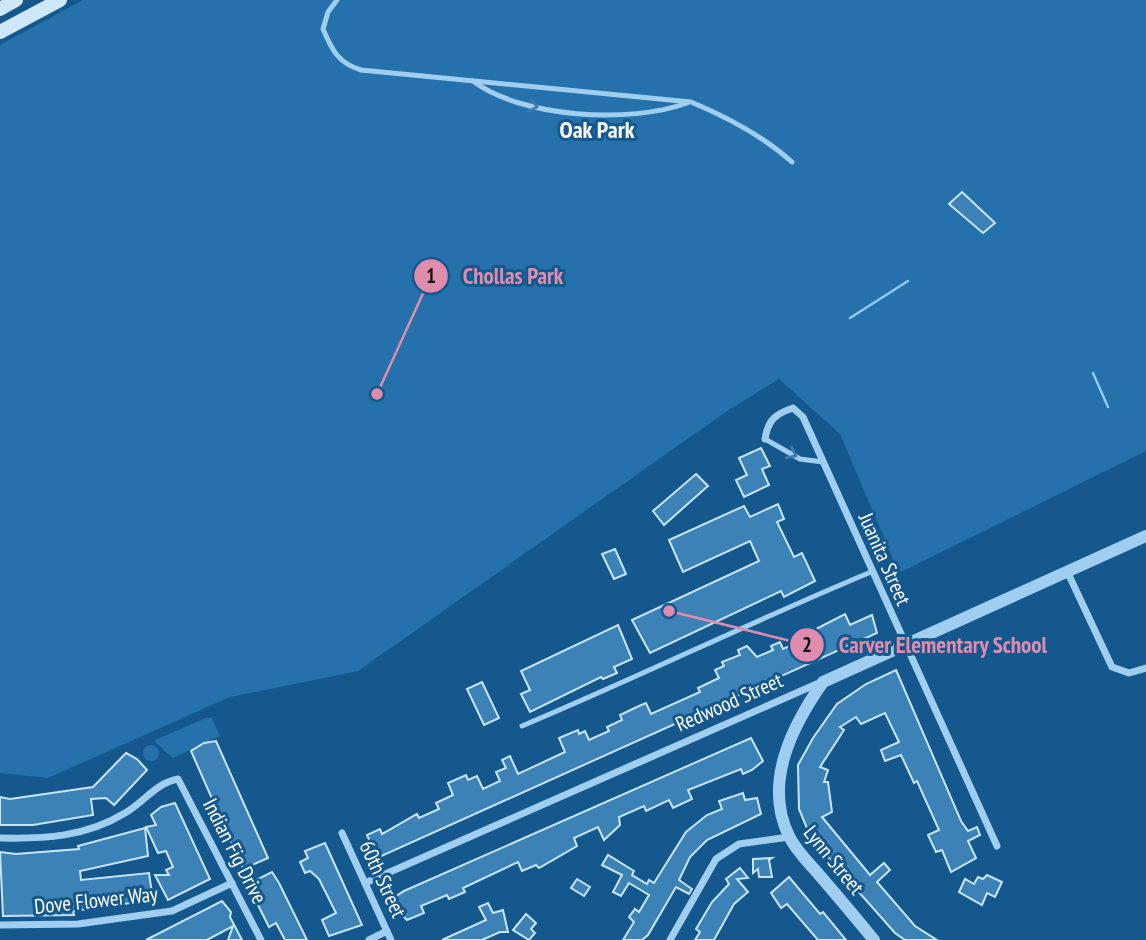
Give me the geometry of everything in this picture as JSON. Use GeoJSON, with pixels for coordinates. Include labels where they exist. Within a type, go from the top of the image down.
{"type":"FeatureCollection","features":[{"type":"Feature","properties":{"kind":"main road"},"geometry":{"type":"LineString","coordinates":[[0,32],[60,0]]}},
{"type":"Feature","properties":{"kind":"street","name":"Juanita Street"},"geometry":{"type":"LineString","coordinates":[[765,439],[767,425],[776,413],[793,408],[803,417],[997,846]]}},
{"type":"Feature","properties":{"kind":"street","name":"Redwood Street"},"geometry":{"type":"LineString","coordinates":[[365,883],[823,682],[1146,536]]}},
{"type":"Feature","properties":{"kind":"street"},"geometry":{"type":"LineString","coordinates":[[1067,571],[1106,660],[1118,671],[1135,673],[1146,668]]}},
{"type":"Feature","properties":{"kind":"street","name":"Lynn Street"},"geometry":{"type":"LineString","coordinates":[[823,682],[799,721],[782,760],[778,779],[780,815],[789,837],[874,940]]}},
{"type":"Feature","properties":{"kind":"street","name":"Indian Fig Drive"},"geometry":{"type":"LineString","coordinates":[[0,838],[39,839],[83,832],[124,814],[163,782],[178,779],[261,940]]}},
{"type":"Feature","properties":{"kind":"street","name":"60th Street"},"geometry":{"type":"LineString","coordinates":[[342,833],[391,940]]}},
{"type":"Feature","properties":{"kind":"street"},"geometry":{"type":"LineString","coordinates":[[670,940],[716,859],[739,844],[789,837]]}},
{"type":"Feature","properties":{"kind":"street","name":"Dove Flower Way"},"geometry":{"type":"LineString","coordinates":[[0,925],[78,924],[172,911],[232,883]]}},
{"type":"Feature","properties":{"kind":"street"},"geometry":{"type":"LineString","coordinates":[[369,940],[387,931]]}},
{"type":"Feature","properties":{"kind":"lane"},"geometry":{"type":"LineString","coordinates":[[337,0],[328,12],[323,29],[333,53],[345,65],[361,70],[691,102],[727,117],[774,146],[792,162]]}},
{"type":"Feature","properties":{"kind":"lane"},"geometry":{"type":"LineString","coordinates":[[471,79],[502,98],[538,108],[586,114],[663,109],[691,102]]}},
{"type":"Feature","properties":{"kind":"lane"},"geometry":{"type":"LineString","coordinates":[[765,439],[800,459],[823,462]]}},
{"type":"Feature","properties":{"kind":"lane"},"geometry":{"type":"LineString","coordinates":[[522,726],[654,671],[772,614],[871,572]]}},
{"type":"Feature","properties":{"kind":"shaded area"},"geometry":{"type":"Polygon","coordinates":[[[83,0],[1146,0],[1146,451],[899,573],[840,434],[779,379],[730,409],[358,671],[230,697],[48,778],[0,773],[0,45],[83,0]]]}},
{"type":"Feature","properties":{"kind":"shaded area"},"geometry":{"type":"Polygon","coordinates":[[[206,718],[212,718],[220,736],[173,758],[156,743],[155,740],[206,718]]]}},
{"type":"Feature","properties":{"kind":"shaded area"},"geometry":{"type":"Polygon","coordinates":[[[151,745],[157,747],[157,759],[151,761],[145,759],[143,753],[145,747],[151,745]]]}},
{"type":"Feature","properties":{"kind":"building"},"geometry":{"type":"Polygon","coordinates":[[[962,192],[995,223],[983,233],[949,204],[962,192]]]}},
{"type":"Feature","properties":{"kind":"building"},"geometry":{"type":"Polygon","coordinates":[[[761,448],[770,466],[762,469],[769,485],[744,497],[736,480],[747,475],[739,458],[761,448]]]}},
{"type":"Feature","properties":{"kind":"building"},"geometry":{"type":"Polygon","coordinates":[[[696,474],[708,486],[664,525],[653,511],[696,474]]]}},
{"type":"Feature","properties":{"kind":"building"},"geometry":{"type":"Polygon","coordinates":[[[778,504],[784,519],[777,522],[794,557],[802,553],[815,581],[784,597],[781,591],[650,653],[632,620],[759,561],[750,541],[683,572],[669,540],[744,506],[750,517],[778,504]]]}},
{"type":"Feature","properties":{"kind":"building"},"geometry":{"type":"Polygon","coordinates":[[[615,549],[626,574],[614,579],[602,554],[615,549]]]}},
{"type":"Feature","properties":{"kind":"building"},"geometry":{"type":"Polygon","coordinates":[[[845,614],[850,625],[872,615],[877,633],[377,858],[367,835],[380,829],[382,834],[417,814],[419,818],[439,809],[436,803],[453,795],[448,783],[466,775],[468,780],[477,776],[483,789],[500,781],[496,772],[506,768],[502,760],[510,756],[518,774],[565,752],[559,738],[578,730],[579,734],[585,731],[589,740],[609,731],[607,727],[622,720],[620,715],[639,706],[646,703],[651,714],[700,692],[698,688],[719,678],[715,670],[724,666],[722,662],[740,655],[738,650],[747,646],[757,657],[773,650],[771,646],[780,642],[783,649],[803,640],[805,645],[820,638],[816,629],[845,614]]]}},
{"type":"Feature","properties":{"kind":"building"},"geometry":{"type":"Polygon","coordinates":[[[618,625],[632,659],[614,667],[617,673],[603,679],[601,677],[530,712],[521,694],[530,690],[521,671],[618,625]]]}},
{"type":"Feature","properties":{"kind":"building"},"geometry":{"type":"Polygon","coordinates":[[[896,670],[961,821],[968,831],[977,827],[980,835],[968,841],[976,858],[951,872],[942,850],[936,852],[928,835],[939,830],[917,781],[914,783],[901,755],[885,761],[881,750],[899,742],[885,713],[861,724],[856,717],[840,727],[844,730],[820,767],[828,770],[824,782],[828,782],[832,812],[822,817],[870,875],[884,863],[890,870],[877,882],[915,926],[937,940],[905,940],[895,933],[811,838],[799,809],[798,765],[813,738],[837,704],[866,684],[896,670]]]}},
{"type":"Feature","properties":{"kind":"building"},"geometry":{"type":"Polygon","coordinates":[[[482,682],[499,718],[484,725],[467,689],[482,682]]]}},
{"type":"Feature","properties":{"kind":"building"},"geometry":{"type":"Polygon","coordinates":[[[751,738],[763,761],[752,770],[743,774],[741,769],[688,790],[692,799],[673,808],[669,800],[646,811],[644,806],[619,817],[620,825],[604,840],[598,827],[574,838],[577,846],[539,868],[536,865],[522,871],[518,862],[463,888],[465,892],[449,899],[447,895],[421,906],[424,913],[407,920],[402,915],[395,897],[404,891],[751,738]]]}},
{"type":"Feature","properties":{"kind":"building"},"geometry":{"type":"Polygon","coordinates":[[[216,741],[268,858],[243,869],[191,751],[204,743],[216,741]]]}},
{"type":"Feature","properties":{"kind":"building"},"geometry":{"type":"Polygon","coordinates":[[[126,753],[137,759],[147,770],[114,805],[106,798],[91,799],[93,815],[33,825],[0,825],[0,797],[10,799],[93,787],[126,753]]]}},
{"type":"Feature","properties":{"kind":"building"},"geometry":{"type":"Polygon","coordinates":[[[743,793],[745,800],[757,798],[761,814],[707,840],[690,857],[679,880],[692,889],[689,894],[676,887],[648,935],[642,940],[623,940],[634,922],[629,917],[635,909],[639,912],[649,895],[629,883],[621,896],[613,892],[622,875],[602,865],[608,855],[634,871],[632,875],[647,884],[649,880],[654,883],[686,832],[707,815],[722,809],[719,801],[743,793]]]}},
{"type":"Feature","properties":{"kind":"building"},"geometry":{"type":"Polygon","coordinates":[[[175,803],[210,879],[168,900],[155,875],[169,875],[166,870],[173,867],[166,851],[158,853],[146,827],[156,825],[151,815],[161,807],[175,803]]]}},
{"type":"Feature","properties":{"kind":"building"},"geometry":{"type":"Polygon","coordinates":[[[145,828],[148,856],[80,871],[81,880],[149,873],[153,900],[73,911],[74,915],[3,916],[0,852],[16,854],[79,849],[78,846],[145,828]]]}},
{"type":"Feature","properties":{"kind":"building"},"geometry":{"type":"Polygon","coordinates":[[[325,843],[362,925],[329,936],[322,920],[336,913],[319,879],[310,871],[305,873],[300,862],[308,858],[305,851],[325,843]]]}},
{"type":"Feature","properties":{"kind":"building"},"geometry":{"type":"Polygon","coordinates":[[[772,858],[769,860],[772,877],[759,877],[758,869],[753,873],[753,859],[772,858]]]}},
{"type":"Feature","properties":{"kind":"building"},"geometry":{"type":"Polygon","coordinates":[[[740,868],[748,878],[737,879],[748,892],[734,904],[714,940],[695,940],[700,932],[696,929],[712,902],[729,884],[726,879],[740,868]]]}},
{"type":"Feature","properties":{"kind":"building"},"geometry":{"type":"Polygon","coordinates":[[[272,872],[307,940],[285,940],[276,923],[269,927],[248,884],[272,872]]]}},
{"type":"Feature","properties":{"kind":"building"},"geometry":{"type":"Polygon","coordinates":[[[987,875],[1002,882],[995,897],[987,893],[982,905],[959,892],[965,879],[974,884],[978,877],[983,879],[987,875]]]}},
{"type":"Feature","properties":{"kind":"building"},"geometry":{"type":"Polygon","coordinates":[[[789,877],[846,940],[818,940],[787,904],[781,908],[771,893],[789,877]]]}},
{"type":"Feature","properties":{"kind":"building"},"geometry":{"type":"Polygon","coordinates":[[[577,879],[590,887],[584,896],[571,888],[577,879]]]}},
{"type":"Feature","properties":{"kind":"building"},"geometry":{"type":"Polygon","coordinates":[[[222,901],[231,912],[230,917],[242,940],[228,940],[233,926],[207,940],[146,940],[222,901]]]}},
{"type":"Feature","properties":{"kind":"building"},"geometry":{"type":"Polygon","coordinates":[[[488,903],[493,913],[503,910],[508,932],[500,932],[482,940],[442,940],[486,920],[479,907],[488,903]]]}},
{"type":"Feature","properties":{"kind":"building"},"geometry":{"type":"Polygon","coordinates":[[[526,914],[536,923],[531,929],[535,933],[529,940],[513,930],[526,914]]]}},
{"type":"Feature","properties":{"kind":"waterway"},"geometry":{"type":"LineString","coordinates":[[850,318],[908,281]]}},
{"type":"Feature","properties":{"kind":"waterway"},"geometry":{"type":"LineString","coordinates":[[1093,373],[1108,407]]}},
{"type":"Feature","properties":{"kind":"place","name":"Chollas Park"},"geometry":{"type":"Point","coordinates":[377,394]}},
{"type":"Feature","properties":{"kind":"place","name":"Carver Elementary School"},"geometry":{"type":"Point","coordinates":[669,611]}},
{"type":"Feature","properties":{"kind":"district","name":"Oak Park"},"geometry":{"type":"Point","coordinates":[597,129]}}]}
